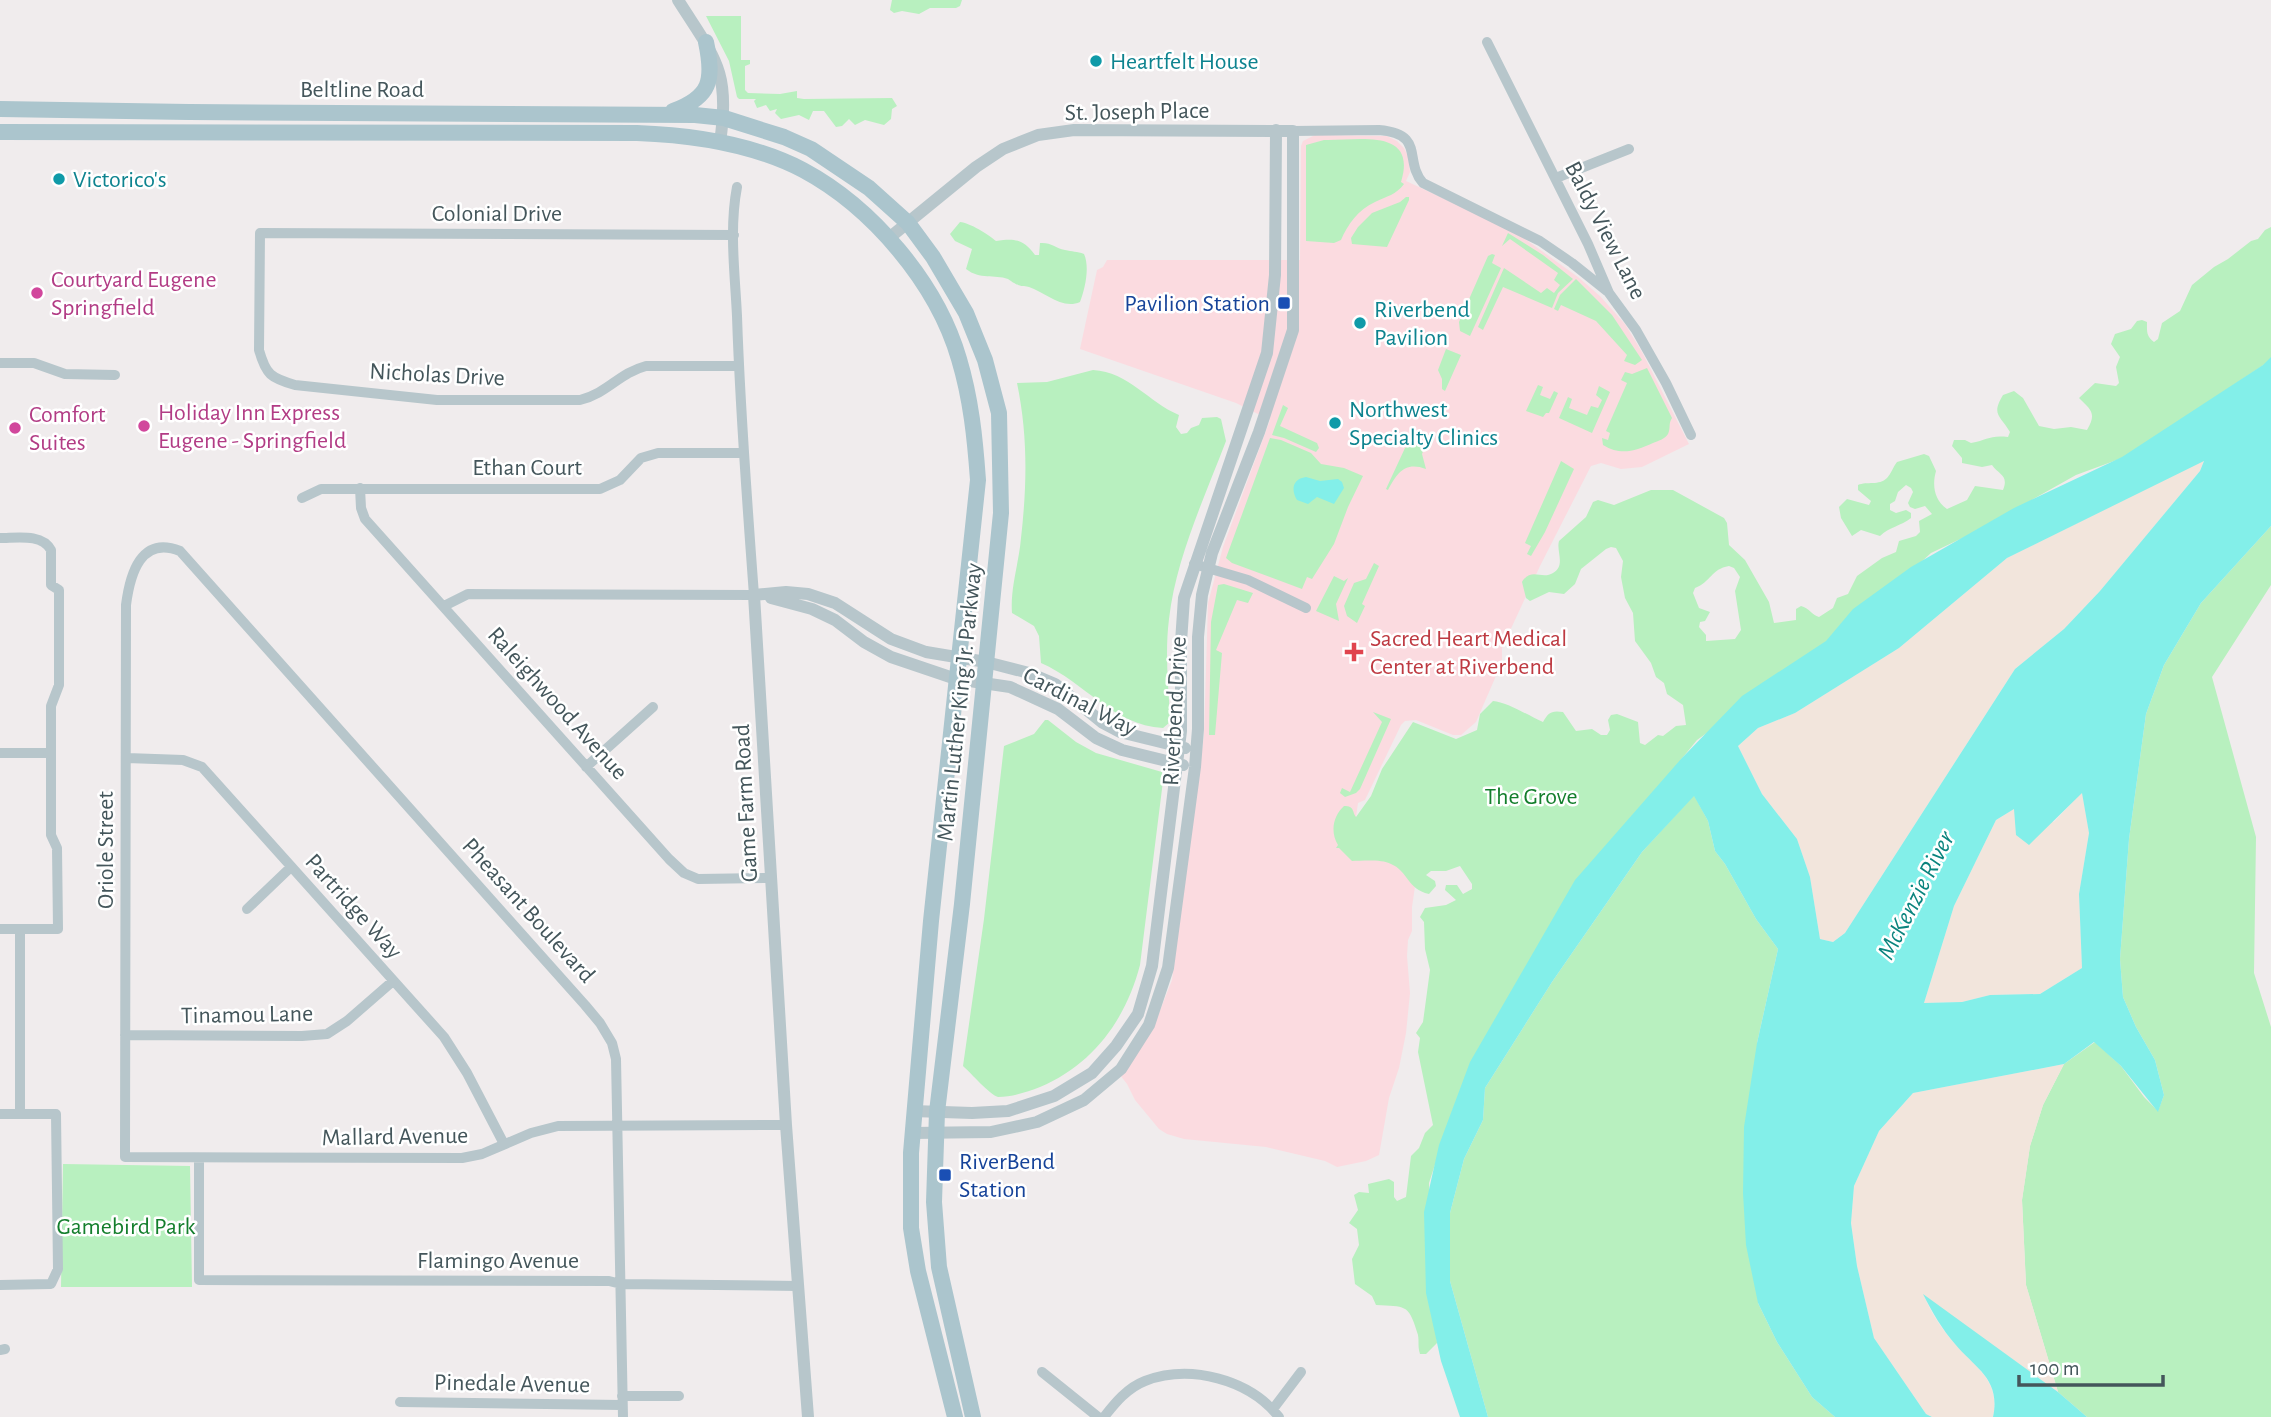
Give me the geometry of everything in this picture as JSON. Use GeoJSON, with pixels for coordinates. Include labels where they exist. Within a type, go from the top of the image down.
{"type":"FeatureCollection","features":[{"type":"Feature","properties":{"kind":"main road"},"geometry":{"type":"LineString","coordinates":[[667,113],[690,104],[704,94],[711,63],[706,42]]}},
{"type":"Feature","properties":{"kind":"main road","name":"Beltline Road"},"geometry":{"type":"LineString","coordinates":[[0,109],[667,113],[723,118]]}},
{"type":"Feature","properties":{"kind":"main road","name":"Martin Luther King Jr. Parkway"},"geometry":{"type":"LineString","coordinates":[[723,118],[784,137],[811,149],[869,188],[908,223],[933,257],[966,313],[985,360],[999,412],[1000,513],[962,904],[937,1112],[934,1202],[939,1267],[973,1417]]}},
{"type":"Feature","properties":{"kind":"main road","name":"Beltline Road"},"geometry":{"type":"LineString","coordinates":[[0,132],[637,132],[672,134],[720,142]]}},
{"type":"Feature","properties":{"kind":"main road","name":"Martin Luther King Jr. Parkway"},"geometry":{"type":"LineString","coordinates":[[720,142],[802,169],[831,187],[889,238],[923,282],[939,309],[959,356],[974,417],[978,480],[912,1133],[911,1228],[918,1271],[955,1417]]}},
{"type":"Feature","properties":{"kind":"street"},"geometry":{"type":"LineString","coordinates":[[678,0],[718,63],[723,88],[720,142]]}},
{"type":"Feature","properties":{"kind":"street","name":"Baldy View Lane"},"geometry":{"type":"LineString","coordinates":[[1487,42],[1556,178],[1609,293],[1642,341],[1691,435]]}},
{"type":"Feature","properties":{"kind":"street","name":"St. Joseph Place"},"geometry":{"type":"LineString","coordinates":[[889,238],[976,167],[1003,149],[1038,135],[1074,130],[1300,130]]}},
{"type":"Feature","properties":{"kind":"street","name":"Riverbend Drive"},"geometry":{"type":"LineString","coordinates":[[913,1111],[1008,1111],[1054,1097],[1092,1073],[1116,1046],[1138,1014],[1152,966],[1180,747],[1184,598],[1267,353],[1275,275],[1276,130]]}},
{"type":"Feature","properties":{"kind":"street"},"geometry":{"type":"LineString","coordinates":[[1300,130],[1378,130],[1391,131],[1402,136],[1413,153],[1418,177],[1423,183],[1540,242],[1609,293]]}},
{"type":"Feature","properties":{"kind":"street","name":"Riverbend Drive"},"geometry":{"type":"LineString","coordinates":[[912,1133],[991,1132],[1037,1122],[1084,1100],[1121,1069],[1149,1025],[1168,968],[1195,767],[1198,637],[1202,595],[1212,553],[1259,432],[1293,330],[1300,130]]}},
{"type":"Feature","properties":{"kind":"street"},"geometry":{"type":"LineString","coordinates":[[1556,178],[1629,149]]}},
{"type":"Feature","properties":{"kind":"street","name":"Game Farm Road"},"geometry":{"type":"LineString","coordinates":[[737,187],[733,204],[743,453],[786,1125],[808,1417]]}},
{"type":"Feature","properties":{"kind":"street","name":"Colonial Drive"},"geometry":{"type":"LineString","coordinates":[[260,233],[734,235]]}},
{"type":"Feature","properties":{"kind":"street","name":"Nicholas Drive"},"geometry":{"type":"LineString","coordinates":[[260,233],[259,350],[264,369],[275,379],[295,384],[437,400],[580,400],[607,390],[621,376],[646,366],[739,366]]}},
{"type":"Feature","properties":{"kind":"street"},"geometry":{"type":"LineString","coordinates":[[0,363],[34,363],[65,374],[115,375]]}},
{"type":"Feature","properties":{"kind":"street","name":"Ethan Court"},"geometry":{"type":"LineString","coordinates":[[302,498],[321,489],[600,489],[620,480],[641,458],[658,453],[743,453]]}},
{"type":"Feature","properties":{"kind":"street","name":"Raleighwood Avenue"},"geometry":{"type":"LineString","coordinates":[[360,488],[361,508],[365,519],[684,873],[698,879],[770,878]]}},
{"type":"Feature","properties":{"kind":"street"},"geometry":{"type":"LineString","coordinates":[[0,538],[37,538],[49,545],[51,585],[59,590],[59,685],[51,706],[51,835],[57,848],[58,929],[0,929]]}},
{"type":"Feature","properties":{"kind":"street","name":"Pheasant Boulevard"},"geometry":{"type":"LineString","coordinates":[[151,549],[162,547],[180,551],[600,1023],[612,1043],[616,1059],[619,1125],[622,1406]]}},
{"type":"Feature","properties":{"kind":"street","name":"Oriole Street"},"geometry":{"type":"LineString","coordinates":[[125,1157],[126,605],[134,570],[141,557],[151,549]]}},
{"type":"Feature","properties":{"kind":"street"},"geometry":{"type":"LineString","coordinates":[[1194,564],[1248,580],[1306,608]]}},
{"type":"Feature","properties":{"kind":"street","name":"Cardinal Way"},"geometry":{"type":"LineString","coordinates":[[443,606],[468,594],[808,594],[835,603],[891,639],[926,652],[986,662],[1028,673],[1055,684],[1096,718],[1120,732],[1196,750]]}},
{"type":"Feature","properties":{"kind":"street","name":"Cardinal Way"},"geometry":{"type":"LineString","coordinates":[[754,595],[786,600],[812,609],[835,620],[864,642],[891,657],[956,679],[1010,687],[1058,709],[1096,738],[1117,747],[1195,767]]}},
{"type":"Feature","properties":{"kind":"street"},"geometry":{"type":"LineString","coordinates":[[586,767],[653,707]]}},
{"type":"Feature","properties":{"kind":"street"},"geometry":{"type":"LineString","coordinates":[[0,753],[51,753]]}},
{"type":"Feature","properties":{"kind":"street","name":"Partridge Way"},"geometry":{"type":"LineString","coordinates":[[127,758],[183,760],[202,767],[443,1037],[467,1073],[504,1144]]}},
{"type":"Feature","properties":{"kind":"street"},"geometry":{"type":"LineString","coordinates":[[247,909],[291,866]]}},
{"type":"Feature","properties":{"kind":"street"},"geometry":{"type":"LineString","coordinates":[[20,929],[20,1114]]}},
{"type":"Feature","properties":{"kind":"street","name":"Tinamou Lane"},"geometry":{"type":"LineString","coordinates":[[125,1035],[302,1037],[327,1034],[347,1021],[393,981]]}},
{"type":"Feature","properties":{"kind":"street"},"geometry":{"type":"LineString","coordinates":[[0,1114],[55,1114],[58,1269],[51,1284],[0,1284]]}},
{"type":"Feature","properties":{"kind":"street","name":"Mallard Avenue"},"geometry":{"type":"LineString","coordinates":[[125,1157],[462,1158],[482,1154],[531,1133],[558,1126],[786,1125]]}},
{"type":"Feature","properties":{"kind":"street","name":"Flamingo Avenue"},"geometry":{"type":"LineString","coordinates":[[199,1159],[199,1280],[609,1281],[621,1284],[797,1286]]}},
{"type":"Feature","properties":{"kind":"street"},"geometry":{"type":"LineString","coordinates":[[1042,1372],[1098,1417]]}},
{"type":"Feature","properties":{"kind":"street"},"geometry":{"type":"LineString","coordinates":[[1104,1417],[1120,1397],[1144,1381],[1181,1373],[1212,1377],[1246,1388],[1276,1413],[1301,1372]]}},
{"type":"Feature","properties":{"kind":"street","name":"Pinedale Avenue"},"geometry":{"type":"LineString","coordinates":[[400,1402],[622,1406],[679,1396]]}},
{"type":"Feature","properties":{"kind":"shaded area","name":"Sacred Heart Medical Center at Riverbend"},"geometry":{"type":"Polygon","coordinates":[[[1315,135],[1387,136],[1397,141],[1408,156],[1410,172],[1406,181],[1514,231],[1578,277],[1600,296],[1625,324],[1689,444],[1642,467],[1621,469],[1601,463],[1591,466],[1502,648],[1502,662],[1476,722],[1461,735],[1453,735],[1416,720],[1405,721],[1365,800],[1358,803],[1351,852],[1418,866],[1412,907],[1412,931],[1408,940],[1410,993],[1406,1033],[1389,1098],[1379,1155],[1366,1161],[1337,1167],[1325,1161],[1266,1147],[1184,1139],[1167,1134],[1159,1129],[1135,1100],[1120,1075],[1152,1031],[1172,980],[1204,735],[1208,603],[1223,547],[1270,420],[1236,403],[1080,349],[1097,270],[1103,267],[1107,260],[1300,260],[1301,146],[1303,141],[1315,135]]]}},
{"type":"Feature","properties":{"kind":"green space"},"geometry":{"type":"Polygon","coordinates":[[[892,0],[962,0],[956,8],[930,8],[919,14],[902,11],[894,13],[890,10],[892,0]]]}},
{"type":"Feature","properties":{"kind":"green space"},"geometry":{"type":"Polygon","coordinates":[[[706,16],[741,16],[741,60],[750,60],[750,64],[745,66],[745,90],[748,93],[780,94],[797,91],[797,98],[804,99],[892,98],[897,106],[892,109],[891,119],[884,125],[865,120],[855,125],[849,119],[842,126],[836,127],[824,111],[813,111],[809,120],[799,115],[781,119],[775,113],[777,109],[770,111],[766,105],[757,108],[754,101],[756,99],[739,99],[729,61],[706,16]]]}},
{"type":"Feature","properties":{"kind":"green space"},"geometry":{"type":"Polygon","coordinates":[[[1324,140],[1381,141],[1393,145],[1401,152],[1404,164],[1401,182],[1404,184],[1401,188],[1359,213],[1341,240],[1334,243],[1306,241],[1306,145],[1324,140]]]}},
{"type":"Feature","properties":{"kind":"green space"},"geometry":{"type":"Polygon","coordinates":[[[1409,197],[1409,200],[1387,247],[1352,244],[1351,238],[1358,227],[1372,213],[1409,197]]]}},
{"type":"Feature","properties":{"kind":"green space"},"geometry":{"type":"Polygon","coordinates":[[[960,222],[979,229],[996,241],[1014,240],[1022,243],[1035,255],[1039,255],[1040,243],[1084,254],[1087,271],[1080,302],[1060,302],[1008,279],[982,276],[966,269],[972,249],[955,241],[950,234],[960,222]]]}},
{"type":"Feature","properties":{"kind":"green space","name":"The Grove"},"geometry":{"type":"Polygon","coordinates":[[[2271,227],[2271,360],[2125,457],[2076,475],[1975,532],[1931,553],[1839,638],[1697,740],[1679,762],[1453,1109],[1429,1183],[1437,1343],[1426,1354],[1420,1354],[1418,1335],[1408,1311],[1399,1307],[1376,1305],[1372,1296],[1355,1284],[1352,1259],[1359,1245],[1357,1229],[1349,1223],[1358,1210],[1354,1195],[1359,1192],[1369,1193],[1368,1184],[1389,1179],[1394,1182],[1394,1197],[1397,1201],[1406,1197],[1411,1156],[1433,1125],[1418,1052],[1420,1038],[1416,1033],[1423,1022],[1430,970],[1425,949],[1424,922],[1420,917],[1425,908],[1446,905],[1456,900],[1445,890],[1446,885],[1457,885],[1463,894],[1472,889],[1472,884],[1460,866],[1446,871],[1431,871],[1426,875],[1435,881],[1436,886],[1429,894],[1416,888],[1397,867],[1387,862],[1352,861],[1336,848],[1338,845],[1334,824],[1340,810],[1344,806],[1350,807],[1356,817],[1371,796],[1382,769],[1413,722],[1456,739],[1477,730],[1480,714],[1493,701],[1543,722],[1550,713],[1563,712],[1576,731],[1592,729],[1601,735],[1607,735],[1610,730],[1608,720],[1611,715],[1617,714],[1638,722],[1640,743],[1645,745],[1676,726],[1686,725],[1683,705],[1667,694],[1664,683],[1656,677],[1651,663],[1635,641],[1633,613],[1625,598],[1621,577],[1623,561],[1616,548],[1606,549],[1581,569],[1575,584],[1564,594],[1549,592],[1530,601],[1526,598],[1522,582],[1529,575],[1549,575],[1557,570],[1560,562],[1559,541],[1586,517],[1593,502],[1598,500],[1614,505],[1651,490],[1673,490],[1724,518],[1729,545],[1745,560],[1769,602],[1774,623],[1796,620],[1796,609],[1801,606],[1819,617],[1833,608],[1837,598],[1848,594],[1857,576],[1882,558],[1896,552],[1899,541],[1916,536],[1920,532],[1919,521],[1932,514],[1925,506],[1915,509],[1910,507],[1908,503],[1913,492],[1906,485],[1890,504],[1890,510],[1896,513],[1906,510],[1911,513],[1911,518],[1880,536],[1861,530],[1852,536],[1841,518],[1839,507],[1847,499],[1869,505],[1871,501],[1858,490],[1858,485],[1884,480],[1897,462],[1924,454],[1929,456],[1936,471],[1934,487],[1937,497],[1947,509],[1967,500],[1975,486],[2003,490],[2004,478],[1992,465],[1982,467],[1962,463],[1962,458],[1952,446],[1954,440],[1971,443],[1992,437],[2008,437],[2010,432],[1997,411],[2003,395],[2014,391],[2023,398],[2039,426],[2087,430],[2092,420],[2091,412],[2079,398],[2095,383],[2116,386],[2119,383],[2116,367],[2120,357],[2111,344],[2115,334],[2131,329],[2137,321],[2142,320],[2147,322],[2148,335],[2154,342],[2158,339],[2162,323],[2180,311],[2192,285],[2251,241],[2258,239],[2271,227]],[[1729,566],[1718,570],[1695,588],[1693,593],[1699,608],[1710,612],[1705,621],[1700,622],[1699,627],[1706,635],[1706,641],[1735,639],[1741,630],[1735,591],[1740,577],[1734,568],[1729,566]]]}},
{"type":"Feature","properties":{"kind":"green space"},"geometry":{"type":"Polygon","coordinates":[[[1508,233],[1543,255],[1573,279],[1558,293],[1552,308],[1503,287],[1483,330],[1478,327],[1504,268],[1541,293],[1547,288],[1554,293],[1560,285],[1554,280],[1558,273],[1510,239],[1502,246],[1508,233]]]}},
{"type":"Feature","properties":{"kind":"green space"},"geometry":{"type":"Polygon","coordinates":[[[1495,255],[1492,263],[1501,268],[1470,336],[1460,331],[1459,322],[1488,256],[1495,255]]]}},
{"type":"Feature","properties":{"kind":"green space"},"geometry":{"type":"Polygon","coordinates":[[[1576,279],[1612,315],[1642,360],[1635,365],[1624,361],[1627,355],[1596,321],[1561,305],[1558,311],[1554,309],[1560,295],[1576,279]]]}},
{"type":"Feature","properties":{"kind":"green space"},"geometry":{"type":"Polygon","coordinates":[[[1446,349],[1461,355],[1445,391],[1442,389],[1438,370],[1446,349]]]}},
{"type":"Feature","properties":{"kind":"green space"},"geometry":{"type":"Polygon","coordinates":[[[1647,368],[1672,418],[1668,434],[1659,441],[1628,451],[1603,445],[1602,438],[1608,440],[1610,433],[1606,431],[1627,383],[1621,380],[1625,372],[1632,374],[1647,368]]]}},
{"type":"Feature","properties":{"kind":"green space"},"geometry":{"type":"Polygon","coordinates":[[[1093,370],[1117,376],[1179,415],[1176,427],[1181,434],[1199,425],[1202,418],[1221,419],[1226,441],[1192,529],[1173,596],[1167,643],[1170,716],[1169,723],[1163,728],[1129,719],[1041,663],[1039,636],[1034,626],[1012,613],[1025,480],[1025,441],[1017,383],[1047,382],[1093,370]]]}},
{"type":"Feature","properties":{"kind":"green space"},"geometry":{"type":"Polygon","coordinates":[[[1538,385],[1543,387],[1540,395],[1550,399],[1554,391],[1558,393],[1549,413],[1543,417],[1526,411],[1538,385]]]}},
{"type":"Feature","properties":{"kind":"green space"},"geometry":{"type":"Polygon","coordinates":[[[1599,386],[1610,392],[1592,433],[1559,418],[1568,397],[1572,399],[1569,408],[1587,415],[1591,406],[1598,408],[1602,400],[1596,395],[1599,386]]]}},
{"type":"Feature","properties":{"kind":"green space"},"geometry":{"type":"Polygon","coordinates":[[[1283,405],[1288,408],[1280,426],[1317,443],[1319,448],[1316,452],[1272,435],[1283,405]]]}},
{"type":"Feature","properties":{"kind":"green space"},"geometry":{"type":"Polygon","coordinates":[[[1270,438],[1311,453],[1321,464],[1344,468],[1363,476],[1334,544],[1312,579],[1307,577],[1302,589],[1232,563],[1226,558],[1270,438]]]}},
{"type":"Feature","properties":{"kind":"green space"},"geometry":{"type":"Polygon","coordinates":[[[1420,442],[1426,444],[1422,454],[1426,469],[1412,467],[1402,470],[1388,490],[1386,489],[1405,448],[1420,442]]]}},
{"type":"Feature","properties":{"kind":"green space"},"geometry":{"type":"Polygon","coordinates":[[[1561,461],[1574,469],[1531,556],[1527,554],[1531,546],[1525,543],[1561,461]]]}},
{"type":"Feature","properties":{"kind":"green space"},"geometry":{"type":"Polygon","coordinates":[[[2271,526],[2271,585],[2212,677],[2256,837],[2254,973],[2271,1027],[2271,1417],[2087,1417],[2058,1392],[2026,1285],[2022,1200],[2030,1146],[2043,1105],[2064,1064],[2095,1042],[2121,1066],[2158,1111],[2164,1095],[2155,1060],[2123,997],[2120,959],[2129,839],[2146,714],[2164,665],[2201,603],[2271,526]]]}},
{"type":"Feature","properties":{"kind":"green space"},"geometry":{"type":"Polygon","coordinates":[[[1374,563],[1379,566],[1362,604],[1365,606],[1357,623],[1347,616],[1344,606],[1354,583],[1366,579],[1374,563]]]}},
{"type":"Feature","properties":{"kind":"green space"},"geometry":{"type":"Polygon","coordinates":[[[1334,576],[1344,581],[1348,578],[1336,604],[1339,621],[1316,611],[1334,576]]]}},
{"type":"Feature","properties":{"kind":"green space"},"geometry":{"type":"Polygon","coordinates":[[[1224,584],[1253,593],[1248,603],[1237,600],[1216,650],[1222,653],[1215,735],[1209,735],[1211,622],[1218,585],[1224,584]]]}},
{"type":"Feature","properties":{"kind":"green space"},"geometry":{"type":"Polygon","coordinates":[[[1373,712],[1391,719],[1360,789],[1345,797],[1340,793],[1342,788],[1350,792],[1382,722],[1373,712]]]}},
{"type":"Feature","properties":{"kind":"green space"},"geometry":{"type":"Polygon","coordinates":[[[1045,720],[1096,753],[1162,772],[1163,781],[1140,965],[1126,1004],[1105,1038],[1076,1066],[1040,1087],[998,1097],[963,1066],[984,919],[1004,746],[1034,734],[1045,720]]]}},
{"type":"Feature","properties":{"kind":"green space"},"geometry":{"type":"Polygon","coordinates":[[[1694,795],[1708,821],[1715,851],[1756,919],[1778,949],[1757,1043],[1758,1303],[1777,1342],[1812,1397],[1835,1417],[1488,1417],[1450,1281],[1450,1213],[1464,1159],[1483,1120],[1485,1088],[1552,982],[1642,852],[1694,795]]]}},
{"type":"Feature","properties":{"kind":"green space","name":"Gamebird Park"},"geometry":{"type":"Polygon","coordinates":[[[63,1164],[190,1166],[192,1287],[61,1287],[63,1164]]]}},
{"type":"Feature","properties":{"kind":"sand"},"geometry":{"type":"Polygon","coordinates":[[[2204,460],[2200,471],[2100,591],[2064,629],[2015,669],[1845,933],[1833,942],[1820,939],[1810,877],[1797,839],[1762,794],[1738,746],[1758,728],[1795,713],[1899,648],[2007,558],[2204,460]]]}},
{"type":"Feature","properties":{"kind":"sand"},"geometry":{"type":"Polygon","coordinates":[[[2082,792],[2089,833],[2079,894],[2082,968],[2040,994],[1990,995],[1962,1002],[1924,1003],[1954,906],[1996,820],[2014,809],[2054,822],[2082,792]]]}},
{"type":"Feature","properties":{"kind":"sand"},"geometry":{"type":"Polygon","coordinates":[[[2064,1064],[2043,1105],[2030,1146],[2022,1200],[2026,1285],[2058,1392],[1924,1296],[1943,1329],[1986,1377],[1994,1405],[1993,1417],[1932,1417],[1926,1414],[1874,1338],[1857,1266],[1851,1222],[1854,1186],[1879,1131],[1913,1093],[2064,1064]]]}},
{"type":"Feature","properties":{"kind":"water","name":"McKenzie River"},"geometry":{"type":"Polygon","coordinates":[[[2271,357],[2271,526],[2201,603],[2164,665],[2146,714],[2129,839],[2120,959],[2123,997],[2155,1060],[2164,1095],[2158,1112],[2121,1066],[2094,1042],[2064,1064],[1913,1093],[1879,1131],[1854,1186],[1851,1223],[1857,1266],[1874,1338],[1926,1414],[1932,1417],[1835,1417],[1812,1397],[1777,1342],[1758,1303],[1746,1245],[1743,1193],[1744,1127],[1757,1043],[1778,949],[1756,919],[1715,851],[1708,821],[1694,796],[1642,852],[1552,982],[1485,1088],[1483,1120],[1464,1159],[1450,1213],[1450,1281],[1488,1417],[1460,1417],[1441,1361],[1426,1293],[1424,1212],[1439,1145],[1470,1062],[1575,880],[1681,759],[1742,696],[1826,641],[1853,609],[1911,567],[2014,508],[2122,457],[2263,365],[2271,357]],[[2204,461],[2007,558],[1899,648],[1795,713],[1758,728],[1738,746],[1762,794],[1797,839],[1810,877],[1820,939],[1833,942],[1845,933],[2015,669],[2064,629],[2100,591],[2200,471],[2204,461]],[[2082,793],[2029,845],[2016,835],[2014,809],[1996,820],[1954,906],[1924,1003],[1962,1002],[1990,995],[2040,994],[2082,968],[2079,894],[2089,833],[2082,793]]]}},
{"type":"Feature","properties":{"kind":"water"},"geometry":{"type":"Polygon","coordinates":[[[1306,477],[1320,481],[1338,479],[1344,488],[1334,504],[1317,497],[1308,504],[1297,500],[1294,492],[1295,483],[1306,477]]]}},
{"type":"Feature","properties":{"kind":"water"},"geometry":{"type":"Polygon","coordinates":[[[1923,1294],[2058,1392],[2087,1417],[1993,1417],[1995,1404],[1990,1384],[1946,1332],[1923,1294]]]}},
{"type":"Feature","properties":{"kind":"place","name":"Heartfelt House"},"geometry":{"type":"Point","coordinates":[1096,61]}},
{"type":"Feature","properties":{"kind":"place","name":"Victorico's"},"geometry":{"type":"Point","coordinates":[59,179]}},
{"type":"Feature","properties":{"kind":"place","name":"Courtyard Eugene Springfield"},"geometry":{"type":"Point","coordinates":[37,293]}},
{"type":"Feature","properties":{"kind":"place","name":"Pavilion Station"},"geometry":{"type":"Point","coordinates":[1284,303]}},
{"type":"Feature","properties":{"kind":"place","name":"Riverbend Pavilion"},"geometry":{"type":"Point","coordinates":[1360,323]}},
{"type":"Feature","properties":{"kind":"place","name":"Northwest Specialty Clinics"},"geometry":{"type":"Point","coordinates":[1335,423]}},
{"type":"Feature","properties":{"kind":"place","name":"Holiday Inn Express Eugene - Springfield"},"geometry":{"type":"Point","coordinates":[144,426]}},
{"type":"Feature","properties":{"kind":"place","name":"Comfort Suites"},"geometry":{"type":"Point","coordinates":[15,428]}},
{"type":"Feature","properties":{"kind":"place","name":"Sacred Heart Medical Center at Riverbend"},"geometry":{"type":"Point","coordinates":[1354,652]}},
{"type":"Feature","properties":{"kind":"place","name":"RiverBend Station"},"geometry":{"type":"Point","coordinates":[945,1175]}}]}
